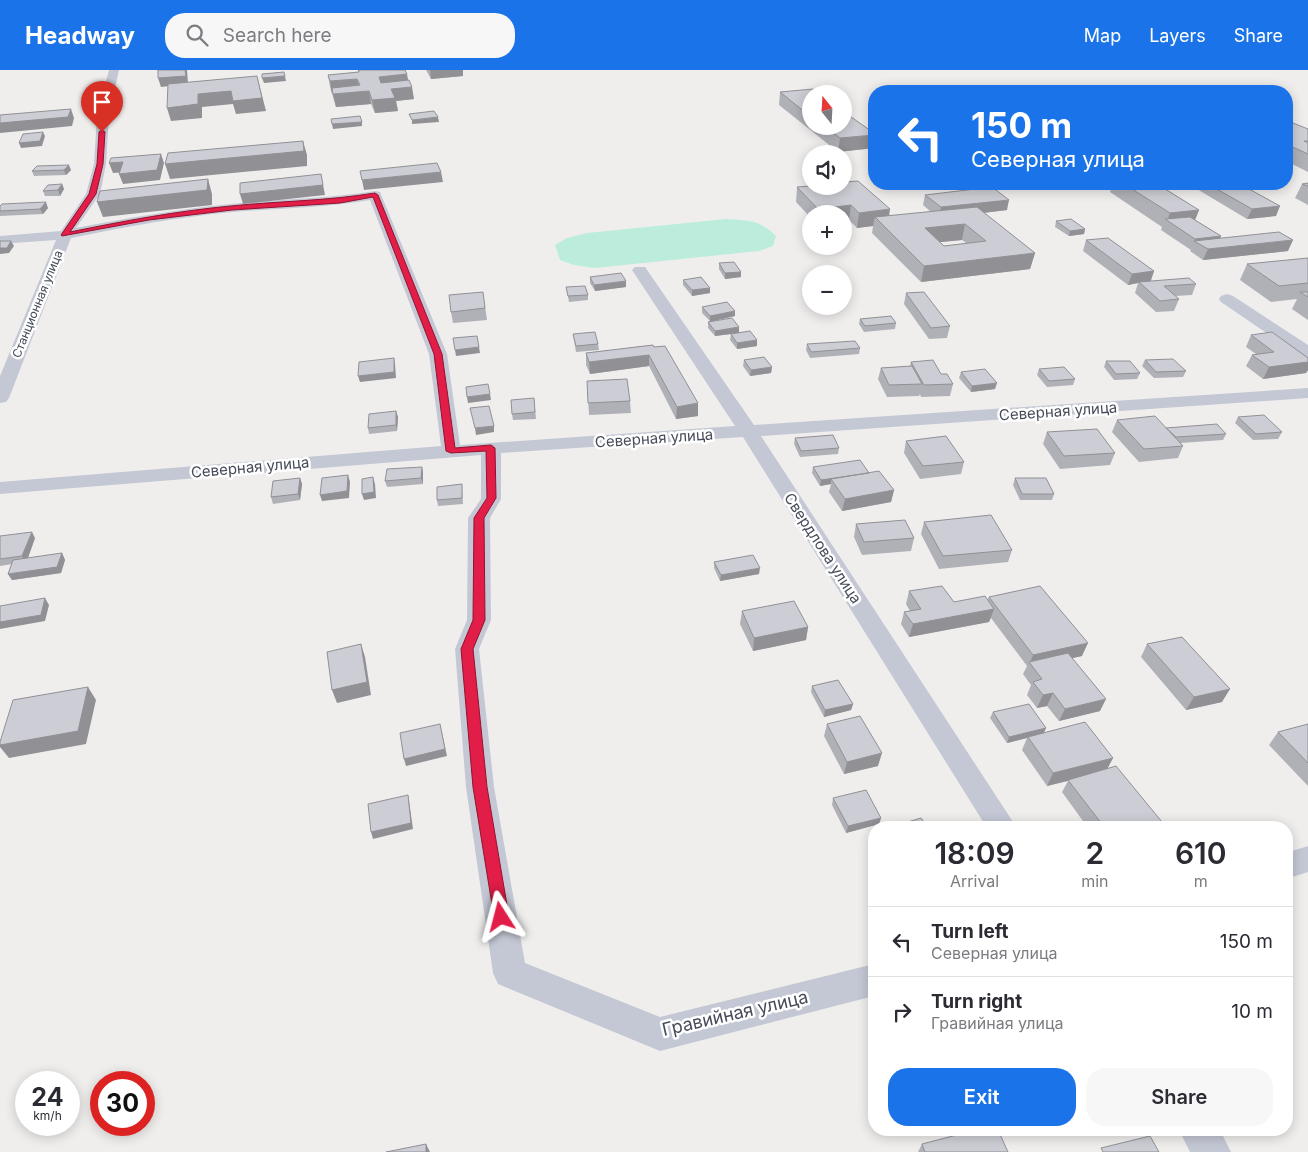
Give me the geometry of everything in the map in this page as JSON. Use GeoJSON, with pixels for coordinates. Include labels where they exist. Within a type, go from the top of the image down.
{"type":"FeatureCollection","features":[{"type":"Feature","properties":{"kind":"street","name":"Станционная улица"},"geometry":{"type":"LineString","coordinates":[[0,398],[65,235],[93,194],[100,164],[103,116],[114,70]]}},
{"type":"Feature","properties":{"kind":"street"},"geometry":{"type":"LineString","coordinates":[[0,240],[65,235],[149,218],[232,208],[340,201],[375,195],[438,354],[451,451]]}},
{"type":"Feature","properties":{"kind":"street","name":"Свердлова улица"},"geometry":{"type":"LineString","coordinates":[[640,270],[749,432],[999,821]]}},
{"type":"Feature","properties":{"kind":"street"},"geometry":{"type":"LineString","coordinates":[[1227,299],[1308,353]]}},
{"type":"Feature","properties":{"kind":"street","name":"Северная улица"},"geometry":{"type":"LineString","coordinates":[[0,488],[491,448],[1308,394]]}},
{"type":"Feature","properties":{"kind":"street","name":"Гравийная улица"},"geometry":{"type":"LineString","coordinates":[[491,448],[492,498],[479,518],[479,620],[467,649],[480,787],[510,973],[660,1034],[868,982]]}},
{"type":"Feature","properties":{"kind":"street"},"geometry":{"type":"LineString","coordinates":[[1293,864],[1308,859]]}},
{"type":"Feature","properties":{"kind":"street"},"geometry":{"type":"LineString","coordinates":[[1202,1136],[1212,1152]]}},
{"type":"Feature","properties":{"kind":"green space"},"geometry":{"type":"Polygon","coordinates":[[[726,219],[753,222],[764,226],[776,236],[773,246],[759,251],[595,268],[574,265],[560,260],[555,245],[567,238],[587,233],[726,219]]]}},
{"type":"Feature","properties":{"kind":"building"},"geometry":{"type":"Polygon","coordinates":[[[158,70],[185,70],[186,76],[158,78],[158,70]]]}},
{"type":"Feature","properties":{"kind":"building"},"geometry":{"type":"Polygon","coordinates":[[[359,70],[405,70],[407,74],[379,77],[381,83],[409,80],[412,87],[391,89],[395,98],[372,100],[369,91],[333,94],[332,88],[360,85],[357,79],[330,81],[328,75],[359,72],[359,70]]]}},
{"type":"Feature","properties":{"kind":"building"},"geometry":{"type":"Polygon","coordinates":[[[284,72],[285,76],[262,78],[262,74],[284,72]]]}},
{"type":"Feature","properties":{"kind":"building"},"geometry":{"type":"Polygon","coordinates":[[[257,76],[262,98],[233,101],[231,91],[198,94],[198,104],[167,108],[168,84],[257,76]]]}},
{"type":"Feature","properties":{"kind":"building"},"geometry":{"type":"Polygon","coordinates":[[[802,90],[802,110],[780,92],[802,90]]]}},
{"type":"Feature","properties":{"kind":"building"},"geometry":{"type":"Polygon","coordinates":[[[71,109],[68,117],[0,123],[0,115],[71,109]]]}},
{"type":"Feature","properties":{"kind":"building"},"geometry":{"type":"Polygon","coordinates":[[[434,111],[438,117],[412,120],[409,114],[434,111]]]}},
{"type":"Feature","properties":{"kind":"building"},"geometry":{"type":"Polygon","coordinates":[[[360,116],[362,122],[332,124],[331,119],[360,116]]]}},
{"type":"Feature","properties":{"kind":"building"},"geometry":{"type":"Polygon","coordinates":[[[852,118],[868,129],[868,136],[840,138],[836,135],[852,135],[852,118]]]}},
{"type":"Feature","properties":{"kind":"building"},"geometry":{"type":"Polygon","coordinates":[[[1293,123],[1308,129],[1308,141],[1304,141],[1308,143],[1308,154],[1293,147],[1293,123]]]}},
{"type":"Feature","properties":{"kind":"building"},"geometry":{"type":"Polygon","coordinates":[[[43,132],[40,141],[19,143],[23,134],[43,132]]]}},
{"type":"Feature","properties":{"kind":"building"},"geometry":{"type":"Polygon","coordinates":[[[303,141],[304,151],[165,164],[168,153],[303,141]]]}},
{"type":"Feature","properties":{"kind":"building"},"geometry":{"type":"Polygon","coordinates":[[[161,154],[157,170],[119,174],[123,162],[109,163],[111,158],[161,154]]]}},
{"type":"Feature","properties":{"kind":"building"},"geometry":{"type":"Polygon","coordinates":[[[437,163],[441,172],[362,180],[360,171],[437,163]]]}},
{"type":"Feature","properties":{"kind":"building"},"geometry":{"type":"Polygon","coordinates":[[[69,165],[64,170],[32,171],[37,166],[69,165]]]}},
{"type":"Feature","properties":{"kind":"building"},"geometry":{"type":"Polygon","coordinates":[[[321,174],[323,185],[240,194],[240,183],[321,174]]]}},
{"type":"Feature","properties":{"kind":"building"},"geometry":{"type":"Polygon","coordinates":[[[208,179],[207,190],[97,202],[100,191],[208,179]]]}},
{"type":"Feature","properties":{"kind":"building"},"geometry":{"type":"Polygon","coordinates":[[[852,181],[858,181],[890,209],[859,213],[852,205],[814,205],[805,195],[852,195],[852,181]]]}},
{"type":"Feature","properties":{"kind":"building"},"geometry":{"type":"Polygon","coordinates":[[[62,184],[58,190],[43,191],[48,185],[62,184]]]}},
{"type":"Feature","properties":{"kind":"building"},"geometry":{"type":"Polygon","coordinates":[[[967,190],[996,190],[1009,200],[941,207],[925,195],[967,190]]]}},
{"type":"Feature","properties":{"kind":"building"},"geometry":{"type":"Polygon","coordinates":[[[1134,190],[1167,190],[1199,210],[1170,213],[1134,190]]]}},
{"type":"Feature","properties":{"kind":"building"},"geometry":{"type":"Polygon","coordinates":[[[1219,190],[1251,190],[1280,206],[1252,209],[1219,190]]]}},
{"type":"Feature","properties":{"kind":"building"},"geometry":{"type":"Polygon","coordinates":[[[46,202],[40,209],[0,211],[2,204],[46,202]]]}},
{"type":"Feature","properties":{"kind":"building"},"geometry":{"type":"Polygon","coordinates":[[[977,207],[1035,253],[924,266],[875,217],[977,207]],[[965,224],[925,228],[944,246],[986,241],[965,224]]]}},
{"type":"Feature","properties":{"kind":"building"},"geometry":{"type":"Polygon","coordinates":[[[1190,217],[1221,236],[1195,239],[1165,219],[1190,217]]]}},
{"type":"Feature","properties":{"kind":"building"},"geometry":{"type":"Polygon","coordinates":[[[1071,219],[1085,229],[1070,231],[1056,221],[1071,219]]]}},
{"type":"Feature","properties":{"kind":"building"},"geometry":{"type":"Polygon","coordinates":[[[1279,232],[1293,240],[1208,249],[1194,241],[1279,232]]]}},
{"type":"Feature","properties":{"kind":"building"},"geometry":{"type":"Polygon","coordinates":[[[1108,238],[1154,271],[1132,274],[1086,240],[1108,238]]]}},
{"type":"Feature","properties":{"kind":"building"},"geometry":{"type":"Polygon","coordinates":[[[0,241],[11,241],[7,248],[0,248],[0,241]]]}},
{"type":"Feature","properties":{"kind":"building"},"geometry":{"type":"Polygon","coordinates":[[[1308,258],[1308,283],[1279,286],[1247,264],[1308,258]]]}},
{"type":"Feature","properties":{"kind":"building"},"geometry":{"type":"Polygon","coordinates":[[[734,262],[741,272],[725,273],[719,263],[734,262]]]}},
{"type":"Feature","properties":{"kind":"building"},"geometry":{"type":"Polygon","coordinates":[[[621,273],[626,281],[594,285],[590,277],[621,273]]]}},
{"type":"Feature","properties":{"kind":"building"},"geometry":{"type":"Polygon","coordinates":[[[701,277],[710,288],[692,290],[683,280],[701,277]]]}},
{"type":"Feature","properties":{"kind":"building"},"geometry":{"type":"Polygon","coordinates":[[[1189,278],[1196,284],[1164,286],[1179,299],[1160,301],[1139,282],[1189,278]]]}},
{"type":"Feature","properties":{"kind":"building"},"geometry":{"type":"Polygon","coordinates":[[[585,286],[588,295],[568,296],[566,287],[585,286]]]}},
{"type":"Feature","properties":{"kind":"building"},"geometry":{"type":"Polygon","coordinates":[[[483,292],[485,308],[451,312],[449,295],[483,292]]]}},
{"type":"Feature","properties":{"kind":"building"},"geometry":{"type":"Polygon","coordinates":[[[924,292],[950,326],[931,328],[906,293],[924,292]]]}},
{"type":"Feature","properties":{"kind":"building"},"geometry":{"type":"Polygon","coordinates":[[[1300,292],[1308,292],[1308,297],[1300,292]]]}},
{"type":"Feature","properties":{"kind":"building"},"geometry":{"type":"Polygon","coordinates":[[[727,302],[735,311],[710,316],[702,307],[727,302]]]}},
{"type":"Feature","properties":{"kind":"building"},"geometry":{"type":"Polygon","coordinates":[[[891,316],[896,323],[865,326],[860,319],[891,316]]]}},
{"type":"Feature","properties":{"kind":"building"},"geometry":{"type":"Polygon","coordinates":[[[732,318],[739,327],[715,331],[708,322],[732,318]]]}},
{"type":"Feature","properties":{"kind":"building"},"geometry":{"type":"Polygon","coordinates":[[[750,331],[757,340],[737,343],[731,334],[750,331]]]}},
{"type":"Feature","properties":{"kind":"building"},"geometry":{"type":"Polygon","coordinates":[[[595,332],[598,344],[576,346],[573,334],[595,332]]]}},
{"type":"Feature","properties":{"kind":"building"},"geometry":{"type":"Polygon","coordinates":[[[1272,332],[1308,358],[1308,362],[1269,367],[1252,355],[1274,352],[1251,335],[1272,332]]]}},
{"type":"Feature","properties":{"kind":"building"},"geometry":{"type":"Polygon","coordinates":[[[477,336],[479,347],[455,350],[453,338],[477,336]]]}},
{"type":"Feature","properties":{"kind":"building"},"geometry":{"type":"Polygon","coordinates":[[[855,341],[860,348],[811,352],[807,344],[855,341]]]}},
{"type":"Feature","properties":{"kind":"building"},"geometry":{"type":"Polygon","coordinates":[[[653,345],[654,347],[665,346],[698,403],[677,407],[649,355],[589,362],[586,353],[653,345]]]}},
{"type":"Feature","properties":{"kind":"building"},"geometry":{"type":"Polygon","coordinates":[[[764,357],[772,367],[751,370],[744,360],[764,357]]]}},
{"type":"Feature","properties":{"kind":"building"},"geometry":{"type":"Polygon","coordinates":[[[394,358],[394,372],[358,376],[359,362],[394,358]]]}},
{"type":"Feature","properties":{"kind":"building"},"geometry":{"type":"Polygon","coordinates":[[[1173,359],[1186,371],[1156,372],[1145,360],[1173,359]]]}},
{"type":"Feature","properties":{"kind":"building"},"geometry":{"type":"Polygon","coordinates":[[[933,360],[941,374],[947,374],[953,384],[924,385],[911,362],[933,360]]]}},
{"type":"Feature","properties":{"kind":"building"},"geometry":{"type":"Polygon","coordinates":[[[1106,361],[1130,361],[1140,373],[1116,374],[1106,361]]]}},
{"type":"Feature","properties":{"kind":"building"},"geometry":{"type":"Polygon","coordinates":[[[912,366],[922,384],[889,385],[881,368],[912,366]]]}},
{"type":"Feature","properties":{"kind":"building"},"geometry":{"type":"Polygon","coordinates":[[[1064,367],[1075,379],[1049,381],[1039,369],[1064,367]]]}},
{"type":"Feature","properties":{"kind":"building"},"geometry":{"type":"Polygon","coordinates":[[[985,369],[997,383],[972,386],[961,372],[985,369]]]}},
{"type":"Feature","properties":{"kind":"building"},"geometry":{"type":"Polygon","coordinates":[[[627,379],[630,401],[588,403],[587,381],[627,379]]]}},
{"type":"Feature","properties":{"kind":"building"},"geometry":{"type":"Polygon","coordinates":[[[488,384],[490,394],[467,397],[466,387],[488,384]]]}},
{"type":"Feature","properties":{"kind":"building"},"geometry":{"type":"Polygon","coordinates":[[[534,398],[535,412],[512,414],[511,400],[534,398]]]}},
{"type":"Feature","properties":{"kind":"building"},"geometry":{"type":"Polygon","coordinates":[[[489,406],[494,426],[475,428],[470,408],[489,406]]]}},
{"type":"Feature","properties":{"kind":"building"},"geometry":{"type":"Polygon","coordinates":[[[396,411],[396,425],[368,428],[369,414],[396,411]]]}},
{"type":"Feature","properties":{"kind":"building"},"geometry":{"type":"Polygon","coordinates":[[[1264,415],[1282,432],[1256,434],[1238,417],[1264,415]]]}},
{"type":"Feature","properties":{"kind":"building"},"geometry":{"type":"Polygon","coordinates":[[[1155,416],[1183,446],[1144,449],[1117,420],[1155,416]]]}},
{"type":"Feature","properties":{"kind":"building"},"geometry":{"type":"Polygon","coordinates":[[[1217,424],[1226,434],[1176,437],[1166,428],[1217,424]]]}},
{"type":"Feature","properties":{"kind":"building"},"geometry":{"type":"Polygon","coordinates":[[[1097,429],[1115,453],[1064,456],[1047,432],[1097,429]]]}},
{"type":"Feature","properties":{"kind":"building"},"geometry":{"type":"Polygon","coordinates":[[[833,435],[839,448],[801,451],[795,438],[833,435]]]}},
{"type":"Feature","properties":{"kind":"building"},"geometry":{"type":"Polygon","coordinates":[[[946,436],[964,462],[923,466],[906,441],[946,436]]]}},
{"type":"Feature","properties":{"kind":"building"},"geometry":{"type":"Polygon","coordinates":[[[860,460],[869,473],[821,480],[813,467],[860,460]]]}},
{"type":"Feature","properties":{"kind":"building"},"geometry":{"type":"Polygon","coordinates":[[[422,467],[421,478],[385,481],[387,469],[422,467]]]}},
{"type":"Feature","properties":{"kind":"building"},"geometry":{"type":"Polygon","coordinates":[[[879,471],[894,490],[845,499],[831,479],[879,471]]]}},
{"type":"Feature","properties":{"kind":"building"},"geometry":{"type":"Polygon","coordinates":[[[348,475],[347,491],[320,495],[322,478],[348,475]]]}},
{"type":"Feature","properties":{"kind":"building"},"geometry":{"type":"Polygon","coordinates":[[[373,477],[374,492],[362,494],[362,479],[373,477]]]}},
{"type":"Feature","properties":{"kind":"building"},"geometry":{"type":"Polygon","coordinates":[[[300,478],[298,494],[271,497],[273,481],[300,478]]]}},
{"type":"Feature","properties":{"kind":"building"},"geometry":{"type":"Polygon","coordinates":[[[1015,478],[1046,478],[1054,494],[1022,494],[1015,478]]]}},
{"type":"Feature","properties":{"kind":"building"},"geometry":{"type":"Polygon","coordinates":[[[462,484],[462,498],[437,500],[437,487],[462,484]]]}},
{"type":"Feature","properties":{"kind":"building"},"geometry":{"type":"Polygon","coordinates":[[[991,515],[1012,550],[943,556],[924,522],[991,515]]]}},
{"type":"Feature","properties":{"kind":"building"},"geometry":{"type":"Polygon","coordinates":[[[905,520],[914,538],[864,542],[856,524],[905,520]]]}},
{"type":"Feature","properties":{"kind":"building"},"geometry":{"type":"Polygon","coordinates":[[[32,532],[22,556],[0,559],[0,536],[32,532]]]}},
{"type":"Feature","properties":{"kind":"building"},"geometry":{"type":"Polygon","coordinates":[[[62,553],[57,567],[8,574],[13,560],[62,553]]]}},
{"type":"Feature","properties":{"kind":"building"},"geometry":{"type":"Polygon","coordinates":[[[753,555],[760,568],[721,575],[714,562],[753,555]]]}},
{"type":"Feature","properties":{"kind":"building"},"geometry":{"type":"Polygon","coordinates":[[[942,586],[954,602],[985,596],[994,609],[913,624],[904,612],[921,609],[909,591],[942,586]]]}},
{"type":"Feature","properties":{"kind":"building"},"geometry":{"type":"Polygon","coordinates":[[[1040,586],[1088,643],[1033,655],[989,597],[1040,586]]]}},
{"type":"Feature","properties":{"kind":"building"},"geometry":{"type":"Polygon","coordinates":[[[45,598],[41,615],[0,622],[0,606],[45,598]]]}},
{"type":"Feature","properties":{"kind":"building"},"geometry":{"type":"Polygon","coordinates":[[[794,601],[808,627],[754,638],[742,611],[794,601]]]}},
{"type":"Feature","properties":{"kind":"building"},"geometry":{"type":"Polygon","coordinates":[[[1182,637],[1230,689],[1194,697],[1147,644],[1182,637]]]}},
{"type":"Feature","properties":{"kind":"building"},"geometry":{"type":"Polygon","coordinates":[[[361,644],[367,682],[332,690],[327,652],[361,644]]]}},
{"type":"Feature","properties":{"kind":"building"},"geometry":{"type":"Polygon","coordinates":[[[1068,653],[1106,699],[1065,709],[1053,693],[1043,695],[1033,682],[1042,679],[1029,662],[1068,653]]]}},
{"type":"Feature","properties":{"kind":"building"},"geometry":{"type":"Polygon","coordinates":[[[838,680],[853,704],[825,710],[812,686],[838,680]]]}},
{"type":"Feature","properties":{"kind":"building"},"geometry":{"type":"Polygon","coordinates":[[[88,687],[78,731],[0,745],[13,700],[88,687]]]}},
{"type":"Feature","properties":{"kind":"building"},"geometry":{"type":"Polygon","coordinates":[[[1029,704],[1046,728],[1009,737],[993,712],[1029,704]]]}},
{"type":"Feature","properties":{"kind":"building"},"geometry":{"type":"Polygon","coordinates":[[[860,716],[882,753],[847,762],[827,724],[860,716]]]}},
{"type":"Feature","properties":{"kind":"building"},"geometry":{"type":"Polygon","coordinates":[[[1085,722],[1113,758],[1053,773],[1028,737],[1085,722]]]}},
{"type":"Feature","properties":{"kind":"building"},"geometry":{"type":"Polygon","coordinates":[[[440,724],[445,749],[404,759],[400,733],[440,724]]]}},
{"type":"Feature","properties":{"kind":"building"},"geometry":{"type":"Polygon","coordinates":[[[1308,724],[1308,763],[1278,732],[1308,724]]]}},
{"type":"Feature","properties":{"kind":"building"},"geometry":{"type":"Polygon","coordinates":[[[1116,766],[1161,821],[1100,821],[1068,780],[1116,766]]]}},
{"type":"Feature","properties":{"kind":"building"},"geometry":{"type":"Polygon","coordinates":[[[866,790],[881,818],[848,826],[833,798],[866,790]]]}},
{"type":"Feature","properties":{"kind":"building"},"geometry":{"type":"Polygon","coordinates":[[[408,795],[411,823],[371,832],[368,804],[408,795]]]}},
{"type":"Feature","properties":{"kind":"building"},"geometry":{"type":"Polygon","coordinates":[[[921,818],[923,821],[911,821],[921,818]]]}},
{"type":"Feature","properties":{"kind":"building"},"geometry":{"type":"Polygon","coordinates":[[[953,1136],[1001,1136],[1008,1152],[925,1152],[922,1144],[953,1136]]]}},
{"type":"Feature","properties":{"kind":"building"},"geometry":{"type":"Polygon","coordinates":[[[1150,1136],[1159,1152],[1103,1152],[1101,1148],[1150,1136]]]}},
{"type":"Feature","properties":{"kind":"building"},"geometry":{"type":"Polygon","coordinates":[[[426,1144],[426,1152],[386,1152],[426,1144]]]}},
{"type":"Feature","properties":{"kind":"route"},"geometry":{"type":"LineString","coordinates":[[102,132],[100,164],[93,194],[65,235],[149,218],[232,208],[340,201],[375,195],[438,354],[451,451],[491,448],[492,498],[479,518],[479,620],[467,649],[480,787],[501,917]]}}]}
